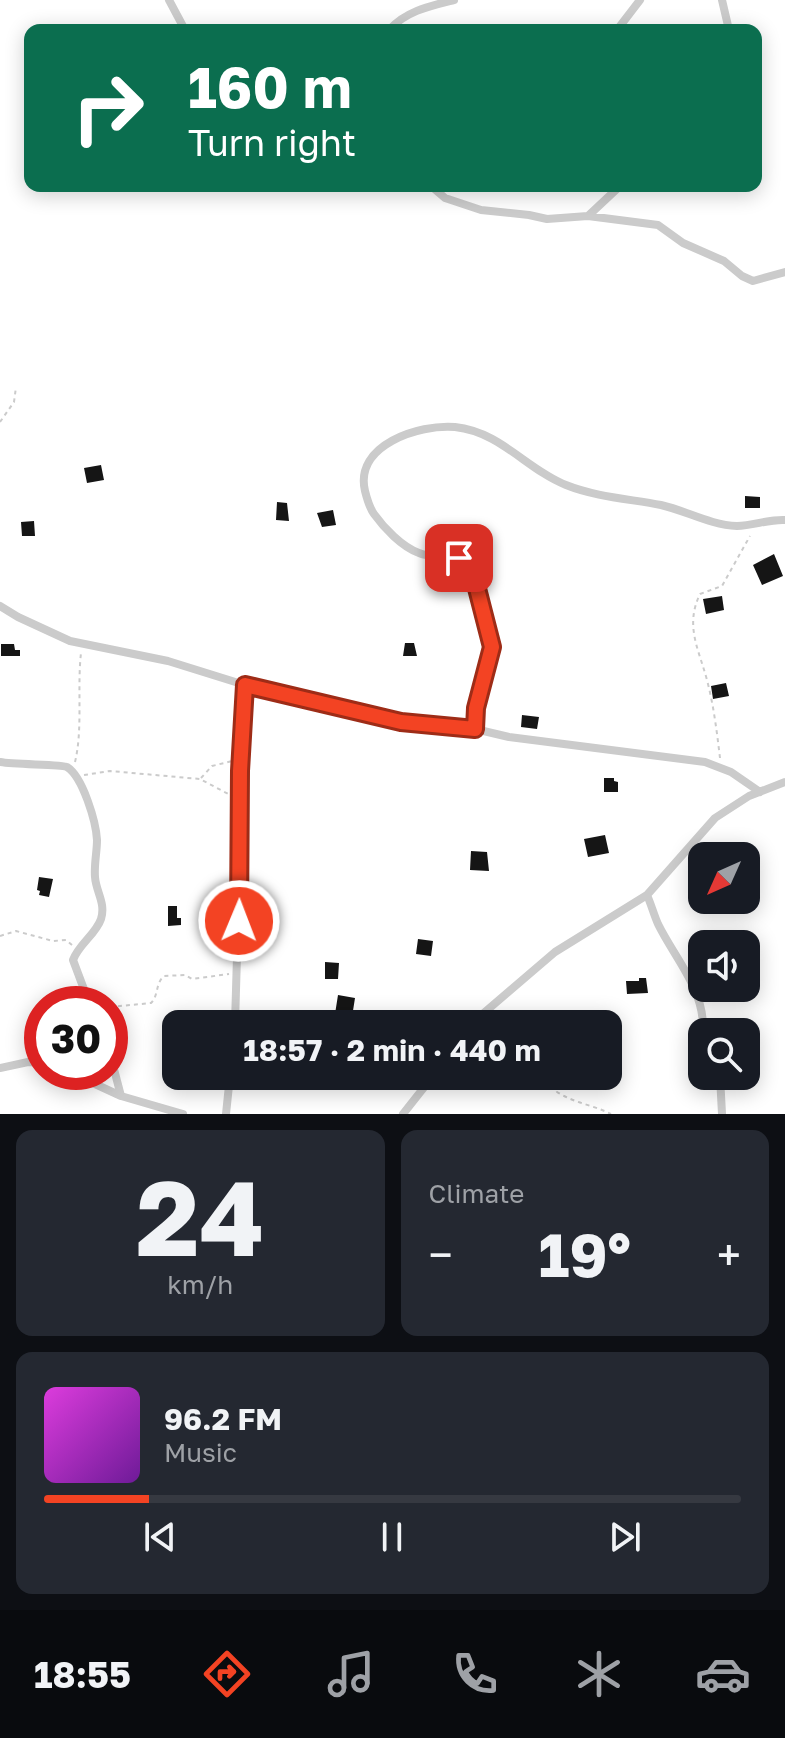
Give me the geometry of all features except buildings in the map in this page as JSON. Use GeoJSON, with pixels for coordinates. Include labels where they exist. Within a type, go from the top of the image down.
{"type":"FeatureCollection","features":[{"type":"Feature","properties":{"kind":"street"},"geometry":{"type":"LineString","coordinates":[[169,0],[182,24]]}},
{"type":"Feature","properties":{"kind":"street"},"geometry":{"type":"LineString","coordinates":[[394,24],[419,9],[454,0]]}},
{"type":"Feature","properties":{"kind":"street"},"geometry":{"type":"LineString","coordinates":[[622,24],[640,0]]}},
{"type":"Feature","properties":{"kind":"street"},"geometry":{"type":"LineString","coordinates":[[722,0],[728,24]]}},
{"type":"Feature","properties":{"kind":"street"},"geometry":{"type":"LineString","coordinates":[[438,192],[445,198],[481,210],[547,219],[588,216],[658,225],[683,243],[724,261],[753,281],[785,272]]}},
{"type":"Feature","properties":{"kind":"street"},"geometry":{"type":"LineString","coordinates":[[588,216],[614,192]]}},
{"type":"Feature","properties":{"kind":"street"},"geometry":{"type":"LineString","coordinates":[[475,729],[476,708],[492,647],[471,565],[459,558],[419,554],[401,543],[372,512],[363,486],[365,471],[370,457],[383,446],[413,433],[449,427],[468,429],[491,437],[565,485],[664,506],[717,523],[738,526],[785,520]]}},
{"type":"Feature","properties":{"kind":"street"},"geometry":{"type":"LineString","coordinates":[[0,606],[18,617],[82,644],[168,661],[245,685],[401,722],[475,729],[509,737],[686,759],[722,767],[760,792]]}},
{"type":"Feature","properties":{"kind":"street"},"geometry":{"type":"LineString","coordinates":[[236,1010],[245,685]]}},
{"type":"Feature","properties":{"kind":"street"},"geometry":{"type":"LineString","coordinates":[[0,762],[62,765],[74,774],[96,830],[95,882],[102,902],[98,924],[73,960],[82,986]]}},
{"type":"Feature","properties":{"kind":"street"},"geometry":{"type":"LineString","coordinates":[[487,1010],[555,952],[647,895],[715,818],[749,796],[785,782]]}},
{"type":"Feature","properties":{"kind":"street"},"geometry":{"type":"LineString","coordinates":[[647,895],[658,924],[679,956],[702,1018]]}},
{"type":"Feature","properties":{"kind":"street"},"geometry":{"type":"LineString","coordinates":[[0,1068],[24,1063]]}},
{"type":"Feature","properties":{"kind":"street"},"geometry":{"type":"LineString","coordinates":[[108,1090],[183,1114]]}},
{"type":"Feature","properties":{"kind":"street"},"geometry":{"type":"LineString","coordinates":[[119,1090],[121,1096]]}},
{"type":"Feature","properties":{"kind":"street"},"geometry":{"type":"LineString","coordinates":[[226,1114],[229,1090]]}},
{"type":"Feature","properties":{"kind":"street"},"geometry":{"type":"LineString","coordinates":[[403,1114],[419,1090]]}},
{"type":"Feature","properties":{"kind":"street"},"geometry":{"type":"LineString","coordinates":[[721,1090],[722,1114]]}},
{"type":"Feature","properties":{"kind":"path"},"geometry":{"type":"LineString","coordinates":[[0,422],[14,402],[16,387]]}},
{"type":"Feature","properties":{"kind":"path"},"geometry":{"type":"LineString","coordinates":[[722,767],[708,683],[692,634],[695,606],[700,594],[722,586],[745,549],[755,524]]}},
{"type":"Feature","properties":{"kind":"path"},"geometry":{"type":"LineString","coordinates":[[82,644],[74,774],[110,771],[200,779],[225,790],[240,802]]}},
{"type":"Feature","properties":{"kind":"path"},"geometry":{"type":"LineString","coordinates":[[200,779],[212,766],[241,758]]}},
{"type":"Feature","properties":{"kind":"path"},"geometry":{"type":"LineString","coordinates":[[0,936],[16,931],[53,941],[62,939],[70,943],[76,954]]}},
{"type":"Feature","properties":{"kind":"path"},"geometry":{"type":"LineString","coordinates":[[128,1005],[151,1003],[156,997],[158,982],[164,976],[185,975],[192,979],[237,974]]}},
{"type":"Feature","properties":{"kind":"path"},"geometry":{"type":"LineString","coordinates":[[556,1090],[578,1104],[595,1106],[611,1114]]}},
{"type":"Feature","properties":{"kind":"route"},"geometry":{"type":"LineString","coordinates":[[239,921],[240,771],[245,685],[401,722],[475,729],[476,708],[492,647],[471,565],[459,558]]}}]}
